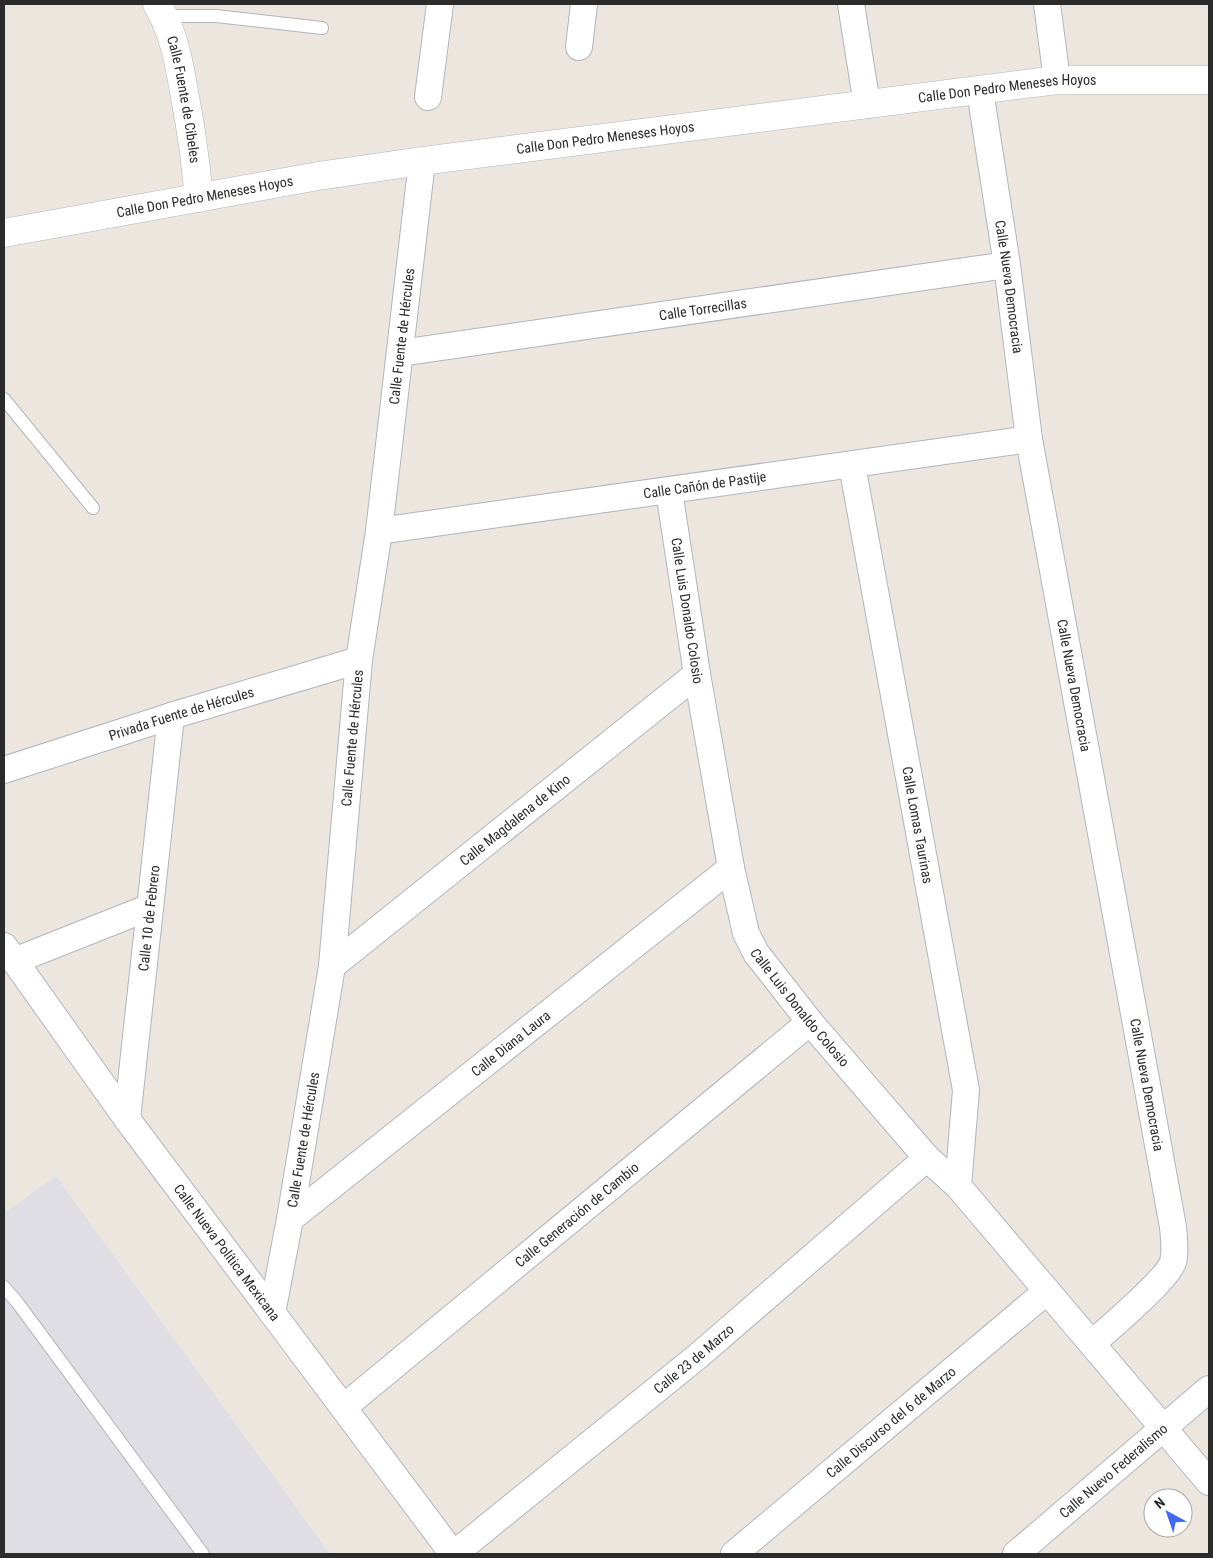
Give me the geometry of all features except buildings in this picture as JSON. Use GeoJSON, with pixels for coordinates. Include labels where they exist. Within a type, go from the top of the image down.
{"type":"FeatureCollection","features":[{"type":"Feature","properties":{"kind":"street"},"geometry":{"type":"LineString","coordinates":[[428,97],[440,4]]}},
{"type":"Feature","properties":{"kind":"street"},"geometry":{"type":"LineString","coordinates":[[579,48],[584,4]]}},
{"type":"Feature","properties":{"kind":"street"},"geometry":{"type":"LineString","coordinates":[[851,4],[867,105]]}},
{"type":"Feature","properties":{"kind":"street"},"geometry":{"type":"LineString","coordinates":[[1047,4],[1057,80]]}},
{"type":"Feature","properties":{"kind":"street","name":"Calle Fuente de Cibeles"},"geometry":{"type":"LineString","coordinates":[[161,10],[178,56],[196,158],[199,198]]}},
{"type":"Feature","properties":{"kind":"street","name":"Calle Don Pedro Meneses Hoyos"},"geometry":{"type":"LineString","coordinates":[[4,233],[318,176],[1057,80],[1209,80]]}},
{"type":"Feature","properties":{"kind":"street","name":"Calle Nueva Democracia"},"geometry":{"type":"LineString","coordinates":[[980,91],[1007,265],[1030,439],[1173,1227],[1175,1247],[1172,1264],[1164,1277],[1093,1343]]}},
{"type":"Feature","properties":{"kind":"street","name":"Calle Fuente de Hércules"},"geometry":{"type":"LineString","coordinates":[[272,1313],[290,1219],[332,966],[359,660],[379,531],[422,161]]}},
{"type":"Feature","properties":{"kind":"street","name":"Calle Torrecillas"},"geometry":{"type":"LineString","coordinates":[[400,353],[1007,265]]}},
{"type":"Feature","properties":{"kind":"street","name":"Calle Cañón de Pastije"},"geometry":{"type":"LineString","coordinates":[[379,531],[1030,439]]}},
{"type":"Feature","properties":{"kind":"street","name":"Calle Lomas Taurinas"},"geometry":{"type":"LineString","coordinates":[[852,465],[966,1090],[958,1186]]}},
{"type":"Feature","properties":{"kind":"street","name":"Calle Luis Donaldo Colosio"},"geometry":{"type":"LineString","coordinates":[[669,491],[697,674],[731,868],[746,932],[756,953],[810,1022],[927,1158],[958,1186],[1209,1482]]}},
{"type":"Feature","properties":{"kind":"street","name":"Privada Fuente de Hércules"},"geometry":{"type":"LineString","coordinates":[[4,770],[171,716],[359,660]]}},
{"type":"Feature","properties":{"kind":"street","name":"Calle Magdalena de Kino"},"geometry":{"type":"LineString","coordinates":[[332,966],[697,674]]}},
{"type":"Feature","properties":{"kind":"street","name":"Calle 10 de Febrero"},"geometry":{"type":"LineString","coordinates":[[127,1119],[171,716]]}},
{"type":"Feature","properties":{"kind":"street","name":"Calle Diana Laura"},"geometry":{"type":"LineString","coordinates":[[290,1219],[731,868]]}},
{"type":"Feature","properties":{"kind":"street"},"geometry":{"type":"LineString","coordinates":[[9,954],[150,907]]}},
{"type":"Feature","properties":{"kind":"street","name":"Calle Nueva Política Mexicana"},"geometry":{"type":"LineString","coordinates":[[9,954],[127,1119],[454,1554]]}},
{"type":"Feature","properties":{"kind":"street","name":"Calle Generación de Cambio"},"geometry":{"type":"LineString","coordinates":[[344,1407],[810,1022]]}},
{"type":"Feature","properties":{"kind":"street","name":"Calle 23 de Marzo"},"geometry":{"type":"LineString","coordinates":[[454,1554],[698,1356],[927,1158]]}},
{"type":"Feature","properties":{"kind":"street","name":"Calle Discurso del 6 de Marzo"},"geometry":{"type":"LineString","coordinates":[[734,1554],[1047,1291]]}},
{"type":"Feature","properties":{"kind":"street","name":"Calle Nuevo Federalismo"},"geometry":{"type":"LineString","coordinates":[[1016,1554],[1209,1389]]}},
{"type":"Feature","properties":{"kind":"lane"},"geometry":{"type":"LineString","coordinates":[[161,10],[322,28]]}},
{"type":"Feature","properties":{"kind":"lane"},"geometry":{"type":"LineString","coordinates":[[4,399],[94,508]]}},
{"type":"Feature","properties":{"kind":"lane"},"geometry":{"type":"LineString","coordinates":[[4,1287],[203,1554]]}},
{"type":"Feature","properties":{"kind":"shaded area"},"geometry":{"type":"Polygon","coordinates":[[[56,1176],[330,1554],[4,1554],[4,1213],[56,1176]]]}}]}
